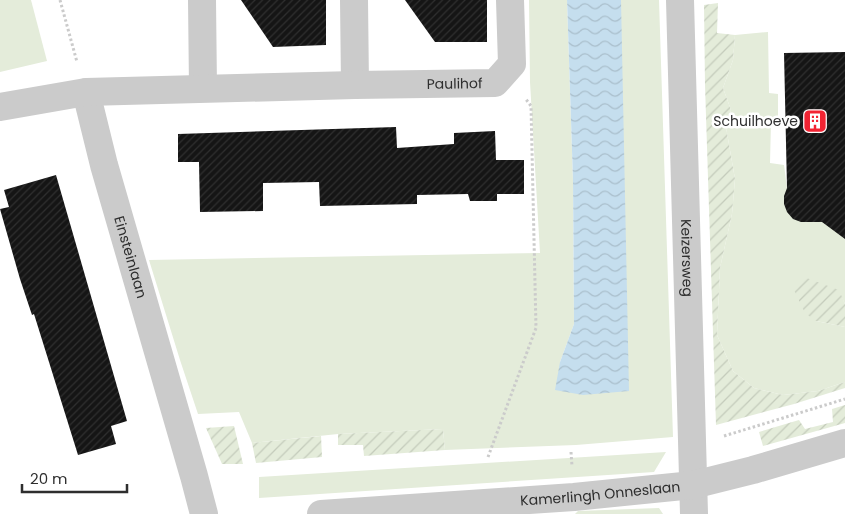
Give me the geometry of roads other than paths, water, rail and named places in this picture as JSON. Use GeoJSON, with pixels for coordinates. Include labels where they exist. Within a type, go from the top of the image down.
{"type":"FeatureCollection","features":[{"type":"Feature","properties":{"kind":"street"},"geometry":{"type":"LineString","coordinates":[[202,0],[203,88]]}},
{"type":"Feature","properties":{"kind":"street"},"geometry":{"type":"LineString","coordinates":[[354,0],[355,85]]}},
{"type":"Feature","properties":{"kind":"street","name":"Paulihof"},"geometry":{"type":"LineString","coordinates":[[0,107],[86,92],[494,83],[512,64],[510,0]]}},
{"type":"Feature","properties":{"kind":"street","name":"Keizersweg"},"geometry":{"type":"LineString","coordinates":[[680,0],[694,514]]}},
{"type":"Feature","properties":{"kind":"street","name":"Einsteinlaan"},"geometry":{"type":"LineString","coordinates":[[86,92],[104,165],[204,514]]}},
{"type":"Feature","properties":{"kind":"street","name":"Kamerlingh Onneslaan"},"geometry":{"type":"LineString","coordinates":[[321,514],[574,497],[693,485],[753,470],[845,443]]}},
{"type":"Feature","properties":{"kind":"water"},"geometry":{"type":"Polygon","coordinates":[[[567,0],[621,0],[629,391],[583,395],[555,390],[560,362],[574,324],[573,181],[567,0]]]}},
{"type":"Feature","properties":{"kind":"place","name":"Schuilhoeve"},"geometry":{"type":"Point","coordinates":[815,121]}}]}
